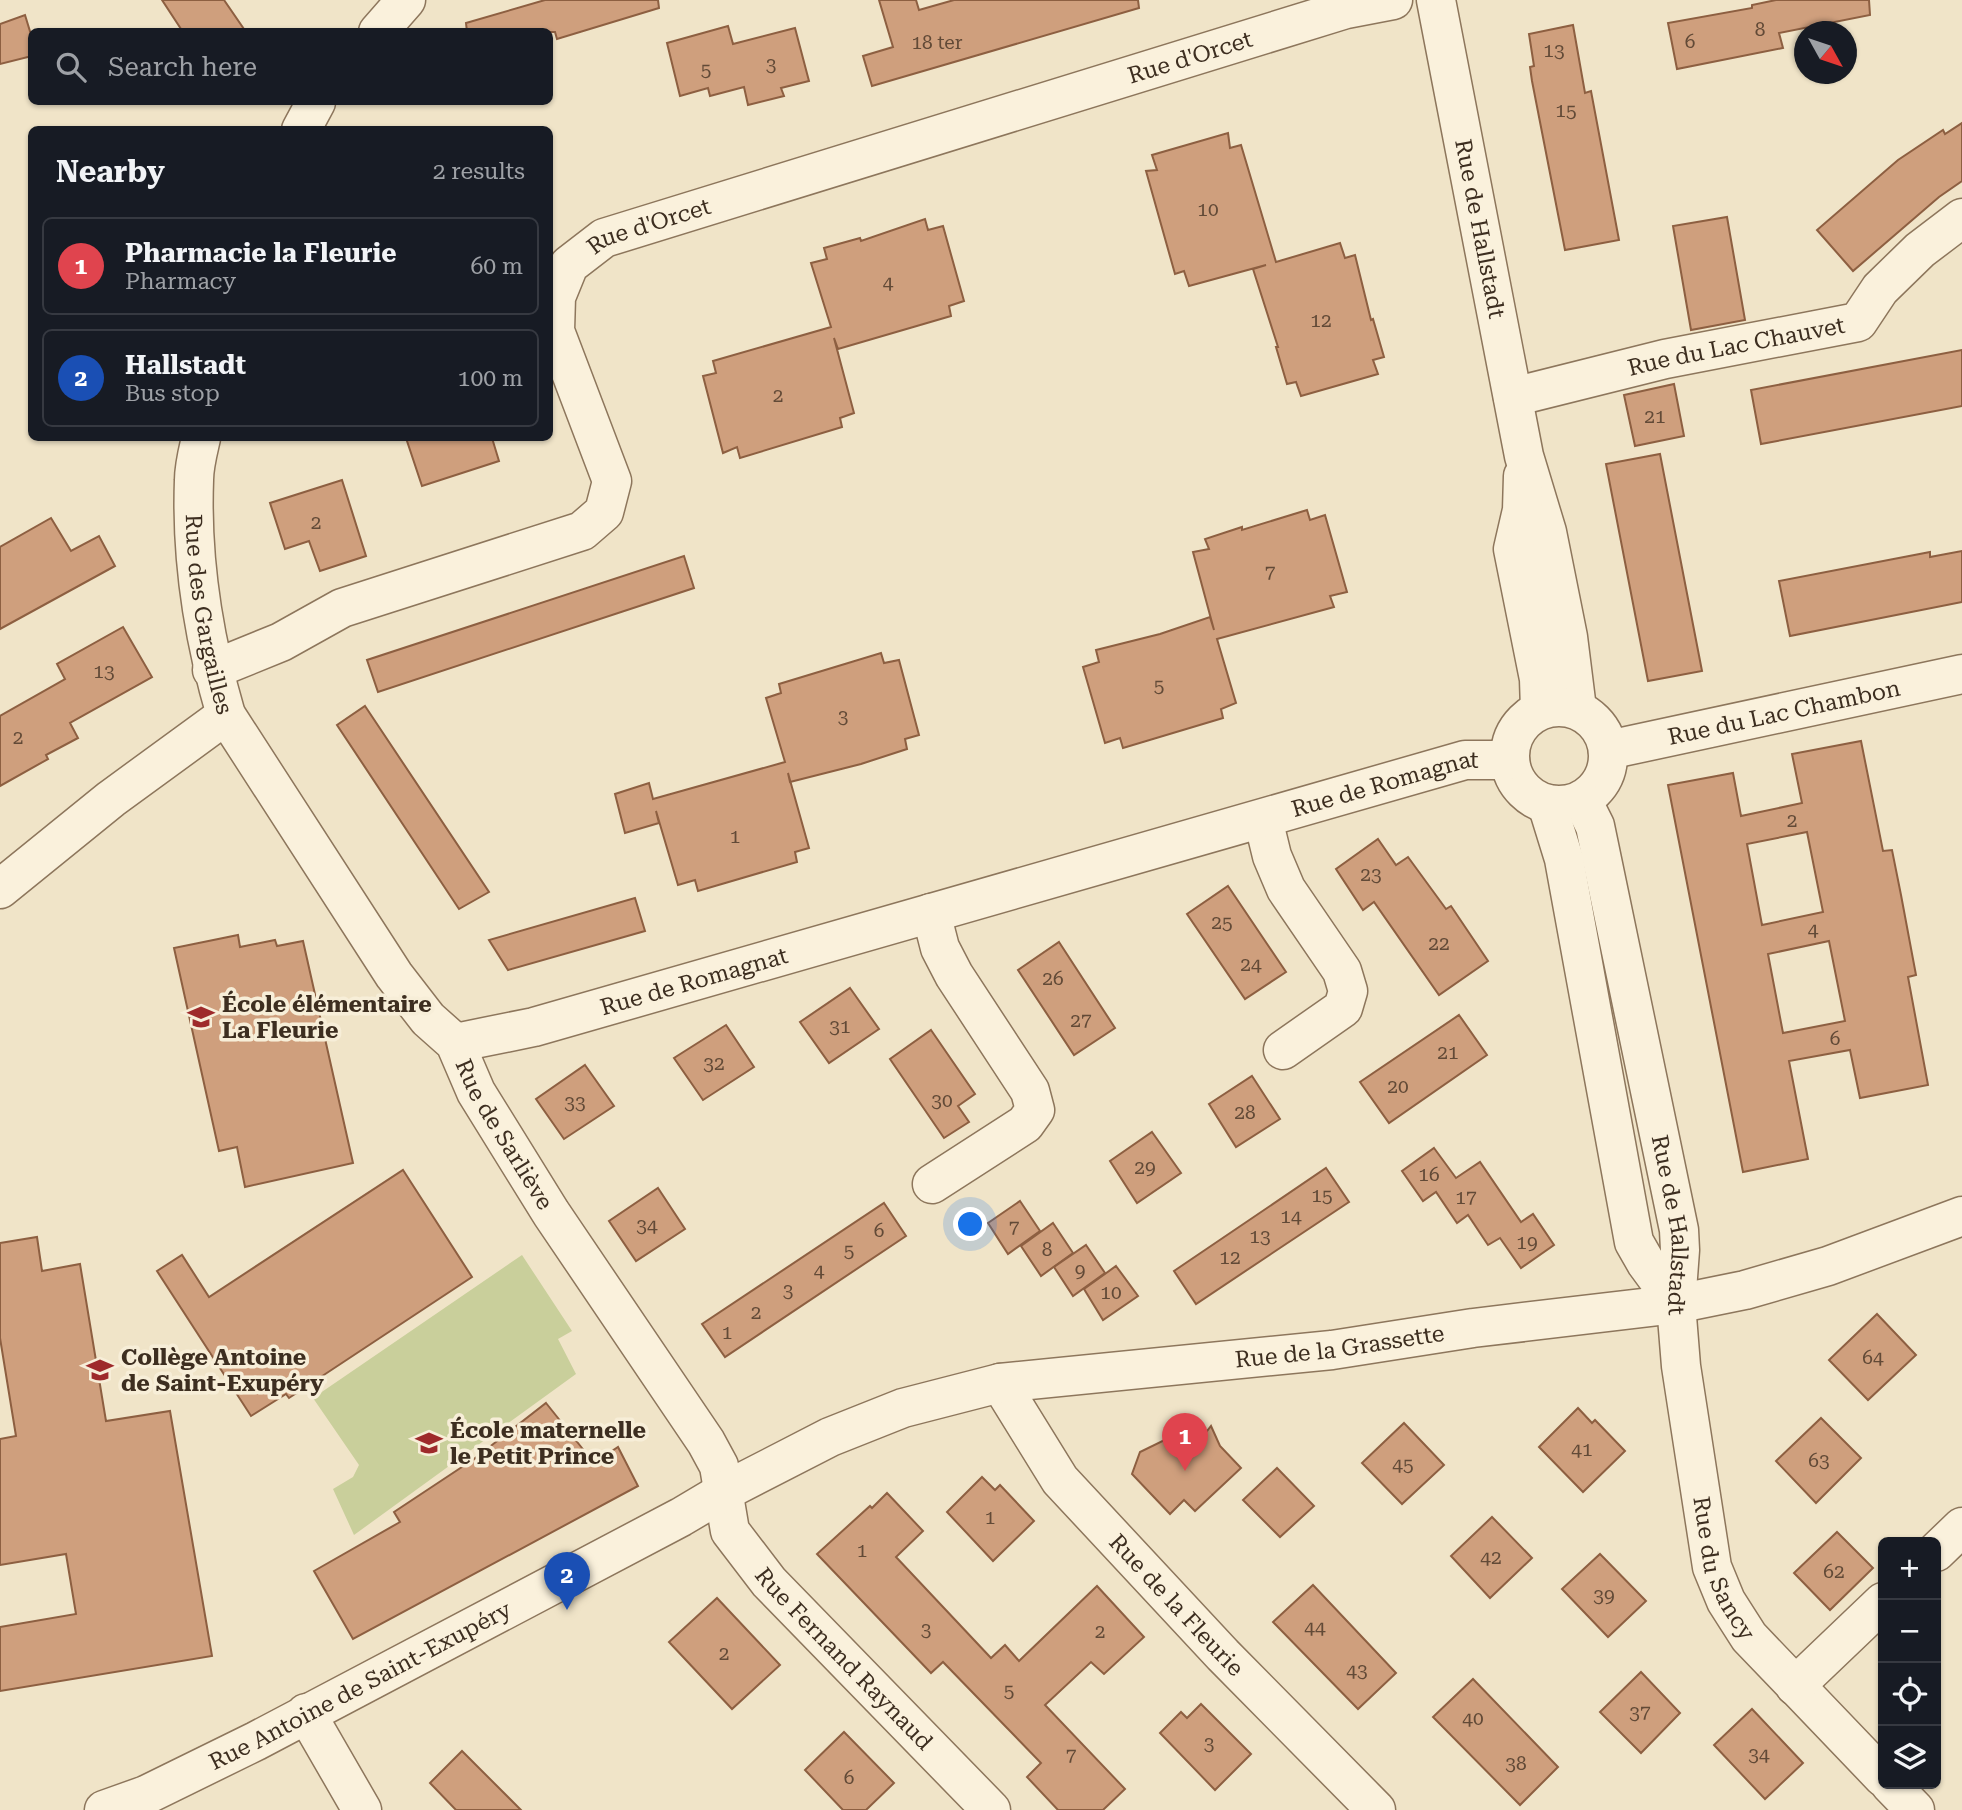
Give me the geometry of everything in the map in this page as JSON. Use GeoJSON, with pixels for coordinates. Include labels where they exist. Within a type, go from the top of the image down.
{"type":"FeatureCollection","features":[{"type":"Feature","properties":{"kind":"street"},"geometry":{"type":"LineString","coordinates":[[382,28],[406,0]]}},
{"type":"Feature","properties":{"kind":"street","name":"Rue d'Orcet"},"geometry":{"type":"LineString","coordinates":[[212,670],[281,642],[342,608],[582,531],[604,512],[612,481],[555,331],[556,297],[569,265],[604,238],[1346,9],[1393,0]]}},
{"type":"Feature","properties":{"kind":"street","name":"Rue de Hallstadt"},"geometry":{"type":"LineString","coordinates":[[1436,0],[1524,456],[1547,532],[1568,637],[1559,710]]}},
{"type":"Feature","properties":{"kind":"street"},"geometry":{"type":"LineString","coordinates":[[303,126],[314,105]]}},
{"type":"Feature","properties":{"kind":"street","name":"Rue du Lac Chauvet"},"geometry":{"type":"LineString","coordinates":[[1513,397],[1665,359],[1857,322],[1880,289],[1920,250],[1962,218]]}},
{"type":"Feature","properties":{"kind":"street","name":"Rue des Gargailles"},"geometry":{"type":"LineString","coordinates":[[0,889],[111,799],[226,715],[212,670],[196,549],[194,478],[200,441]]}},
{"type":"Feature","properties":{"kind":"street","name":"Rue du Lac Chambon"},"geometry":{"type":"LineString","coordinates":[[1608,750],[1962,674]]}},
{"type":"Feature","properties":{"kind":"street"},"geometry":{"type":"LineString","coordinates":[[1559,710],[1598,725],[1608,750],[1608,765],[1603,779],[1593,791],[1564,802],[1534,798],[1522,788],[1514,776],[1510,760],[1511,745],[1517,730],[1527,718],[1559,710]]}},
{"type":"Feature","properties":{"kind":"street","name":"Rue de Sarliève"},"geometry":{"type":"LineString","coordinates":[[226,715],[394,975],[428,1019],[455,1043],[476,1092],[551,1213],[706,1442],[719,1466],[723,1492]]}},
{"type":"Feature","properties":{"kind":"street","name":"Rue de Romagnat"},"geometry":{"type":"LineString","coordinates":[[455,1043],[534,1027],[1465,760],[1510,760]]}},
{"type":"Feature","properties":{"kind":"street","name":"Rue de Hallstadt"},"geometry":{"type":"LineString","coordinates":[[1564,802],[1595,826],[1679,1230],[1676,1304]]}},
{"type":"Feature","properties":{"kind":"street","name":"Rue de Romagnat"},"geometry":{"type":"LineString","coordinates":[[1264,819],[1272,856],[1286,889],[1342,971],[1348,991],[1343,1008],[1283,1049]]}},
{"type":"Feature","properties":{"kind":"street"},"geometry":{"type":"LineString","coordinates":[[931,913],[940,948],[1030,1091],[1035,1110],[1025,1124],[932,1184]]}},
{"type":"Feature","properties":{"kind":"street","name":"Rue de la Grassette"},"geometry":{"type":"LineString","coordinates":[[723,1492],[842,1432],[903,1408],[1000,1383],[1332,1350],[1485,1326],[1676,1304],[1745,1290],[1828,1266],[1962,1216]]}},
{"type":"Feature","properties":{"kind":"street","name":"Rue du Sancy"},"geometry":{"type":"LineString","coordinates":[[1676,1304],[1681,1366],[1713,1567],[1726,1601],[1748,1637],[1878,1772]]}},
{"type":"Feature","properties":{"kind":"street","name":"Rue de la Fleurie"},"geometry":{"type":"LineString","coordinates":[[1000,1383],[1060,1480],[1223,1655],[1376,1810]]}},
{"type":"Feature","properties":{"kind":"street","name":"Rue Antoine de Saint-Exupéry"},"geometry":{"type":"LineString","coordinates":[[104,1810],[146,1795],[391,1672],[723,1492]]}},
{"type":"Feature","properties":{"kind":"street","name":"Rue Fernand Raynaud"},"geometry":{"type":"LineString","coordinates":[[723,1492],[730,1531],[746,1555],[769,1582],[992,1810]]}},
{"type":"Feature","properties":{"kind":"street"},"geometry":{"type":"LineString","coordinates":[[1941,1547],[1962,1527]]}},
{"type":"Feature","properties":{"kind":"street"},"geometry":{"type":"LineString","coordinates":[[1795,1686],[1878,1607]]}},
{"type":"Feature","properties":{"kind":"street"},"geometry":{"type":"LineString","coordinates":[[306,1713],[362,1810]]}},
{"type":"Feature","properties":{"kind":"street"},"geometry":{"type":"LineString","coordinates":[[1895,1789],[1915,1810]]}},
{"type":"Feature","properties":{"kind":"green space"},"geometry":{"type":"Polygon","coordinates":[[[522,1255],[572,1331],[558,1339],[576,1374],[354,1535],[333,1489],[353,1477],[359,1465],[313,1398],[522,1255]]]}},
{"type":"Feature","properties":{"kind":"building"},"geometry":{"type":"Polygon","coordinates":[[[162,0],[224,0],[243,28],[180,28],[162,0]]]}},
{"type":"Feature","properties":{"kind":"building"},"geometry":{"type":"Polygon","coordinates":[[[545,0],[658,0],[659,8],[557,39],[553,28],[467,28],[466,23],[545,0]]]}},
{"type":"Feature","properties":{"kind":"building"},"geometry":{"type":"Polygon","coordinates":[[[879,0],[916,0],[919,10],[954,0],[1138,0],[1139,8],[872,86],[863,56],[893,47],[879,0]]]}},
{"type":"Feature","properties":{"kind":"building"},"geometry":{"type":"Polygon","coordinates":[[[1776,0],[1869,0],[1870,15],[1840,21],[1794,21],[1794,30],[1779,33],[1783,48],[1677,69],[1668,23],[1752,8],[1752,5],[1776,0]]]}},
{"type":"Feature","properties":{"kind":"building"},"geometry":{"type":"Polygon","coordinates":[[[25,15],[29,28],[28,57],[0,64],[0,24],[25,15]]]}},
{"type":"Feature","properties":{"kind":"building"},"geometry":{"type":"Polygon","coordinates":[[[1573,25],[1585,93],[1591,91],[1619,240],[1565,250],[1532,81],[1530,67],[1534,66],[1529,34],[1573,25]]]}},
{"type":"Feature","properties":{"kind":"building"},"geometry":{"type":"Polygon","coordinates":[[[728,26],[733,44],[795,28],[809,81],[781,88],[784,96],[748,105],[744,87],[710,96],[708,88],[680,96],[667,43],[728,26]]]}},
{"type":"Feature","properties":{"kind":"building"},"geometry":{"type":"Polygon","coordinates":[[[1962,123],[1962,181],[1939,197],[1853,271],[1817,230],[1898,160],[1943,130],[1945,134],[1962,123]]]}},
{"type":"Feature","properties":{"kind":"building"},"geometry":{"type":"Polygon","coordinates":[[[1228,133],[1230,148],[1241,145],[1276,262],[1340,243],[1345,258],[1355,255],[1371,320],[1373,319],[1384,357],[1373,360],[1378,374],[1301,396],[1296,382],[1287,384],[1253,269],[1266,265],[1189,286],[1184,271],[1175,274],[1146,171],[1157,170],[1152,155],[1228,133]]]}},
{"type":"Feature","properties":{"kind":"building"},"geometry":{"type":"Polygon","coordinates":[[[1727,217],[1745,320],[1691,330],[1673,226],[1727,217]]]}},
{"type":"Feature","properties":{"kind":"building"},"geometry":{"type":"Polygon","coordinates":[[[925,219],[928,230],[943,226],[964,301],[949,306],[951,316],[838,349],[834,338],[854,413],[840,418],[842,427],[740,458],[737,447],[723,453],[703,376],[716,373],[713,361],[831,327],[811,263],[827,259],[824,248],[860,238],[861,241],[925,219]]]}},
{"type":"Feature","properties":{"kind":"building"},"geometry":{"type":"Polygon","coordinates":[[[1962,350],[1962,406],[1761,444],[1751,390],[1962,350]]]}},
{"type":"Feature","properties":{"kind":"building"},"geometry":{"type":"Polygon","coordinates":[[[1674,384],[1684,436],[1635,446],[1624,395],[1674,384]]]}},
{"type":"Feature","properties":{"kind":"building"},"geometry":{"type":"Polygon","coordinates":[[[407,441],[493,441],[499,461],[422,486],[407,441]]]}},
{"type":"Feature","properties":{"kind":"building"},"geometry":{"type":"Polygon","coordinates":[[[1660,454],[1702,671],[1648,681],[1606,464],[1660,454]]]}},
{"type":"Feature","properties":{"kind":"building"},"geometry":{"type":"Polygon","coordinates":[[[342,480],[366,556],[320,571],[309,541],[285,549],[270,503],[342,480]]]}},
{"type":"Feature","properties":{"kind":"building"},"geometry":{"type":"Polygon","coordinates":[[[1307,510],[1310,520],[1325,515],[1347,592],[1330,596],[1334,607],[1217,639],[1236,703],[1221,709],[1223,718],[1123,748],[1120,738],[1105,743],[1083,667],[1099,662],[1096,650],[1160,634],[1210,617],[1214,630],[1193,552],[1209,549],[1205,539],[1307,510]]]}},
{"type":"Feature","properties":{"kind":"building"},"geometry":{"type":"Polygon","coordinates":[[[51,518],[71,551],[99,536],[115,566],[0,629],[0,547],[51,518]]]}},
{"type":"Feature","properties":{"kind":"building"},"geometry":{"type":"Polygon","coordinates":[[[1962,551],[1962,602],[1790,636],[1779,581],[1930,552],[1930,557],[1962,551]]]}},
{"type":"Feature","properties":{"kind":"building"},"geometry":{"type":"Polygon","coordinates":[[[684,556],[694,588],[378,692],[367,660],[684,556]]]}},
{"type":"Feature","properties":{"kind":"building"},"geometry":{"type":"Polygon","coordinates":[[[123,627],[152,677],[70,723],[78,738],[46,755],[48,759],[0,786],[0,716],[65,679],[57,664],[123,627]]]}},
{"type":"Feature","properties":{"kind":"building"},"geometry":{"type":"Polygon","coordinates":[[[881,653],[884,663],[899,660],[919,735],[905,739],[907,749],[790,782],[809,848],[795,852],[797,862],[698,891],[695,880],[678,885],[656,811],[659,823],[625,833],[615,794],[649,783],[653,799],[785,762],[766,698],[781,693],[779,684],[881,653]]]}},
{"type":"Feature","properties":{"kind":"building"},"geometry":{"type":"Polygon","coordinates":[[[365,706],[489,892],[459,909],[337,725],[365,706]]]}},
{"type":"Feature","properties":{"kind":"building"},"geometry":{"type":"Polygon","coordinates":[[[1861,741],[1883,851],[1892,850],[1901,895],[1916,975],[1908,977],[1928,1085],[1860,1098],[1850,1050],[1789,1061],[1808,1159],[1743,1172],[1668,785],[1733,773],[1741,816],[1802,803],[1792,754],[1861,741]],[[1807,832],[1747,844],[1762,925],[1823,912],[1807,832]],[[1829,941],[1768,954],[1783,1033],[1845,1021],[1829,941]]]}},
{"type":"Feature","properties":{"kind":"building"},"geometry":{"type":"Polygon","coordinates":[[[1378,839],[1396,865],[1408,857],[1446,909],[1451,906],[1488,961],[1439,995],[1374,902],[1363,910],[1336,869],[1378,839]]]}},
{"type":"Feature","properties":{"kind":"building"},"geometry":{"type":"Polygon","coordinates":[[[1228,886],[1286,972],[1245,999],[1187,914],[1228,886]]]}},
{"type":"Feature","properties":{"kind":"building"},"geometry":{"type":"Polygon","coordinates":[[[635,898],[645,931],[508,970],[489,940],[635,898]]]}},
{"type":"Feature","properties":{"kind":"building"},"geometry":{"type":"Polygon","coordinates":[[[238,935],[240,947],[275,940],[277,946],[303,941],[353,1163],[245,1187],[237,1147],[219,1151],[174,948],[238,935]]]}},
{"type":"Feature","properties":{"kind":"building"},"geometry":{"type":"Polygon","coordinates":[[[1059,942],[1115,1028],[1074,1055],[1018,970],[1059,942]]]}},
{"type":"Feature","properties":{"kind":"building"},"geometry":{"type":"Polygon","coordinates":[[[850,988],[879,1029],[829,1063],[800,1022],[850,988]]]}},
{"type":"Feature","properties":{"kind":"building"},"geometry":{"type":"Polygon","coordinates":[[[1459,1015],[1487,1055],[1389,1123],[1360,1082],[1459,1015]]]}},
{"type":"Feature","properties":{"kind":"building"},"geometry":{"type":"Polygon","coordinates":[[[726,1025],[754,1067],[703,1100],[674,1058],[726,1025]]]}},
{"type":"Feature","properties":{"kind":"building"},"geometry":{"type":"Polygon","coordinates":[[[931,1030],[975,1094],[958,1106],[969,1122],[944,1138],[890,1059],[931,1030]]]}},
{"type":"Feature","properties":{"kind":"building"},"geometry":{"type":"Polygon","coordinates":[[[585,1065],[614,1106],[564,1139],[536,1099],[585,1065]]]}},
{"type":"Feature","properties":{"kind":"building"},"geometry":{"type":"Polygon","coordinates":[[[1252,1076],[1280,1119],[1236,1147],[1209,1104],[1252,1076]]]}},
{"type":"Feature","properties":{"kind":"building"},"geometry":{"type":"Polygon","coordinates":[[[1152,1132],[1181,1173],[1137,1203],[1110,1161],[1152,1132]]]}},
{"type":"Feature","properties":{"kind":"building"},"geometry":{"type":"Polygon","coordinates":[[[1434,1148],[1456,1178],[1480,1162],[1521,1222],[1533,1214],[1554,1245],[1521,1268],[1500,1238],[1488,1245],[1468,1215],[1457,1223],[1436,1192],[1423,1201],[1402,1171],[1434,1148]]]}},
{"type":"Feature","properties":{"kind":"building"},"geometry":{"type":"Polygon","coordinates":[[[1326,1168],[1349,1202],[1196,1304],[1174,1271],[1326,1168]]]}},
{"type":"Feature","properties":{"kind":"building"},"geometry":{"type":"Polygon","coordinates":[[[403,1170],[472,1277],[289,1398],[286,1394],[251,1416],[157,1271],[182,1255],[209,1297],[403,1170]]]}},
{"type":"Feature","properties":{"kind":"building"},"geometry":{"type":"Polygon","coordinates":[[[658,1188],[685,1229],[636,1261],[609,1221],[658,1188]]]}},
{"type":"Feature","properties":{"kind":"building"},"geometry":{"type":"Polygon","coordinates":[[[1020,1201],[1040,1231],[1008,1254],[988,1223],[1020,1201]]]}},
{"type":"Feature","properties":{"kind":"building"},"geometry":{"type":"Polygon","coordinates":[[[884,1203],[906,1236],[725,1357],[702,1324],[884,1203]]]}},
{"type":"Feature","properties":{"kind":"building"},"geometry":{"type":"Polygon","coordinates":[[[1053,1223],[1073,1253],[1041,1276],[1021,1246],[1053,1223]]]}},
{"type":"Feature","properties":{"kind":"building"},"geometry":{"type":"Polygon","coordinates":[[[37,1237],[42,1271],[80,1264],[106,1421],[170,1411],[212,1656],[0,1691],[0,1627],[76,1614],[66,1554],[0,1565],[0,1439],[16,1436],[0,1338],[0,1243],[37,1237]]]}},
{"type":"Feature","properties":{"kind":"building"},"geometry":{"type":"Polygon","coordinates":[[[1086,1245],[1105,1273],[1073,1296],[1054,1267],[1086,1245]]]}},
{"type":"Feature","properties":{"kind":"building"},"geometry":{"type":"Polygon","coordinates":[[[1116,1266],[1138,1296],[1103,1320],[1084,1289],[1116,1266]]]}},
{"type":"Feature","properties":{"kind":"building"},"geometry":{"type":"Polygon","coordinates":[[[1877,1314],[1916,1355],[1868,1400],[1829,1360],[1877,1314]]]}},
{"type":"Feature","properties":{"kind":"building"},"geometry":{"type":"Polygon","coordinates":[[[546,1403],[594,1463],[618,1447],[638,1486],[353,1639],[314,1571],[400,1522],[394,1512],[474,1459],[546,1403]]]}},
{"type":"Feature","properties":{"kind":"building"},"geometry":{"type":"Polygon","coordinates":[[[1578,1408],[1592,1423],[1595,1420],[1625,1451],[1583,1492],[1539,1447],[1578,1408]]]}},
{"type":"Feature","properties":{"kind":"building"},"geometry":{"type":"Polygon","coordinates":[[[1821,1418],[1861,1458],[1816,1503],[1776,1461],[1821,1418]]]}},
{"type":"Feature","properties":{"kind":"building"},"geometry":{"type":"Polygon","coordinates":[[[1404,1423],[1444,1465],[1402,1504],[1362,1463],[1404,1423]]]}},
{"type":"Feature","properties":{"kind":"building"},"geometry":{"type":"Polygon","coordinates":[[[1211,1426],[1220,1446],[1241,1468],[1195,1511],[1184,1500],[1170,1514],[1132,1474],[1140,1452],[1189,1428],[1197,1444],[1211,1426]]]}},
{"type":"Feature","properties":{"kind":"building"},"geometry":{"type":"Polygon","coordinates":[[[1277,1468],[1314,1506],[1280,1537],[1243,1500],[1277,1468]]]}},
{"type":"Feature","properties":{"kind":"building"},"geometry":{"type":"Polygon","coordinates":[[[982,1477],[995,1490],[1000,1485],[1034,1521],[993,1561],[947,1512],[982,1477]]]}},
{"type":"Feature","properties":{"kind":"building"},"geometry":{"type":"Polygon","coordinates":[[[887,1493],[923,1531],[896,1557],[991,1658],[1005,1645],[1019,1661],[1097,1586],[1144,1637],[1104,1674],[1091,1662],[1045,1705],[1125,1789],[1103,1810],[1058,1810],[1027,1777],[1041,1763],[943,1662],[931,1673],[817,1554],[887,1493]]]}},
{"type":"Feature","properties":{"kind":"building"},"geometry":{"type":"Polygon","coordinates":[[[1492,1517],[1532,1558],[1490,1598],[1451,1556],[1492,1517]]]}},
{"type":"Feature","properties":{"kind":"building"},"geometry":{"type":"Polygon","coordinates":[[[1837,1532],[1873,1568],[1830,1610],[1794,1573],[1837,1532]]]}},
{"type":"Feature","properties":{"kind":"building"},"geometry":{"type":"Polygon","coordinates":[[[1600,1554],[1646,1601],[1608,1637],[1562,1589],[1600,1554]]]}},
{"type":"Feature","properties":{"kind":"building"},"geometry":{"type":"Polygon","coordinates":[[[1313,1585],[1396,1673],[1358,1709],[1273,1622],[1313,1585]]]}},
{"type":"Feature","properties":{"kind":"building"},"geometry":{"type":"Polygon","coordinates":[[[717,1598],[780,1665],[732,1709],[669,1642],[717,1598]]]}},
{"type":"Feature","properties":{"kind":"building"},"geometry":{"type":"Polygon","coordinates":[[[1641,1672],[1680,1713],[1641,1753],[1600,1712],[1641,1672]]]}},
{"type":"Feature","properties":{"kind":"building"},"geometry":{"type":"Polygon","coordinates":[[[1473,1679],[1558,1767],[1520,1805],[1433,1717],[1473,1679]]]}},
{"type":"Feature","properties":{"kind":"building"},"geometry":{"type":"Polygon","coordinates":[[[1201,1704],[1251,1754],[1215,1790],[1160,1733],[1181,1712],[1187,1718],[1201,1704]]]}},
{"type":"Feature","properties":{"kind":"building"},"geometry":{"type":"Polygon","coordinates":[[[1752,1709],[1803,1763],[1765,1799],[1714,1745],[1752,1709]]]}},
{"type":"Feature","properties":{"kind":"building"},"geometry":{"type":"Polygon","coordinates":[[[844,1732],[894,1783],[866,1810],[843,1810],[805,1770],[844,1732]]]}},
{"type":"Feature","properties":{"kind":"building"},"geometry":{"type":"Polygon","coordinates":[[[462,1751],[521,1810],[456,1810],[430,1783],[462,1751]]]}},
{"type":"Feature","properties":{"kind":"place","name":"École élémentaire La Fleurie"},"geometry":{"type":"Point","coordinates":[201,1017]}},
{"type":"Feature","properties":{"kind":"place","name":"Collège Antoine de Saint-Exupéry"},"geometry":{"type":"Point","coordinates":[100,1370]}},
{"type":"Feature","properties":{"kind":"place","name":"École maternelle le Petit Prince"},"geometry":{"type":"Point","coordinates":[429,1443]}},
{"type":"Feature","properties":{"kind":"place","name":"Pharmacie la Fleurie"},"geometry":{"type":"Point","coordinates":[1185,1471]}},
{"type":"Feature","properties":{"kind":"place","name":"Hallstadt"},"geometry":{"type":"Point","coordinates":[567,1610]}}]}
